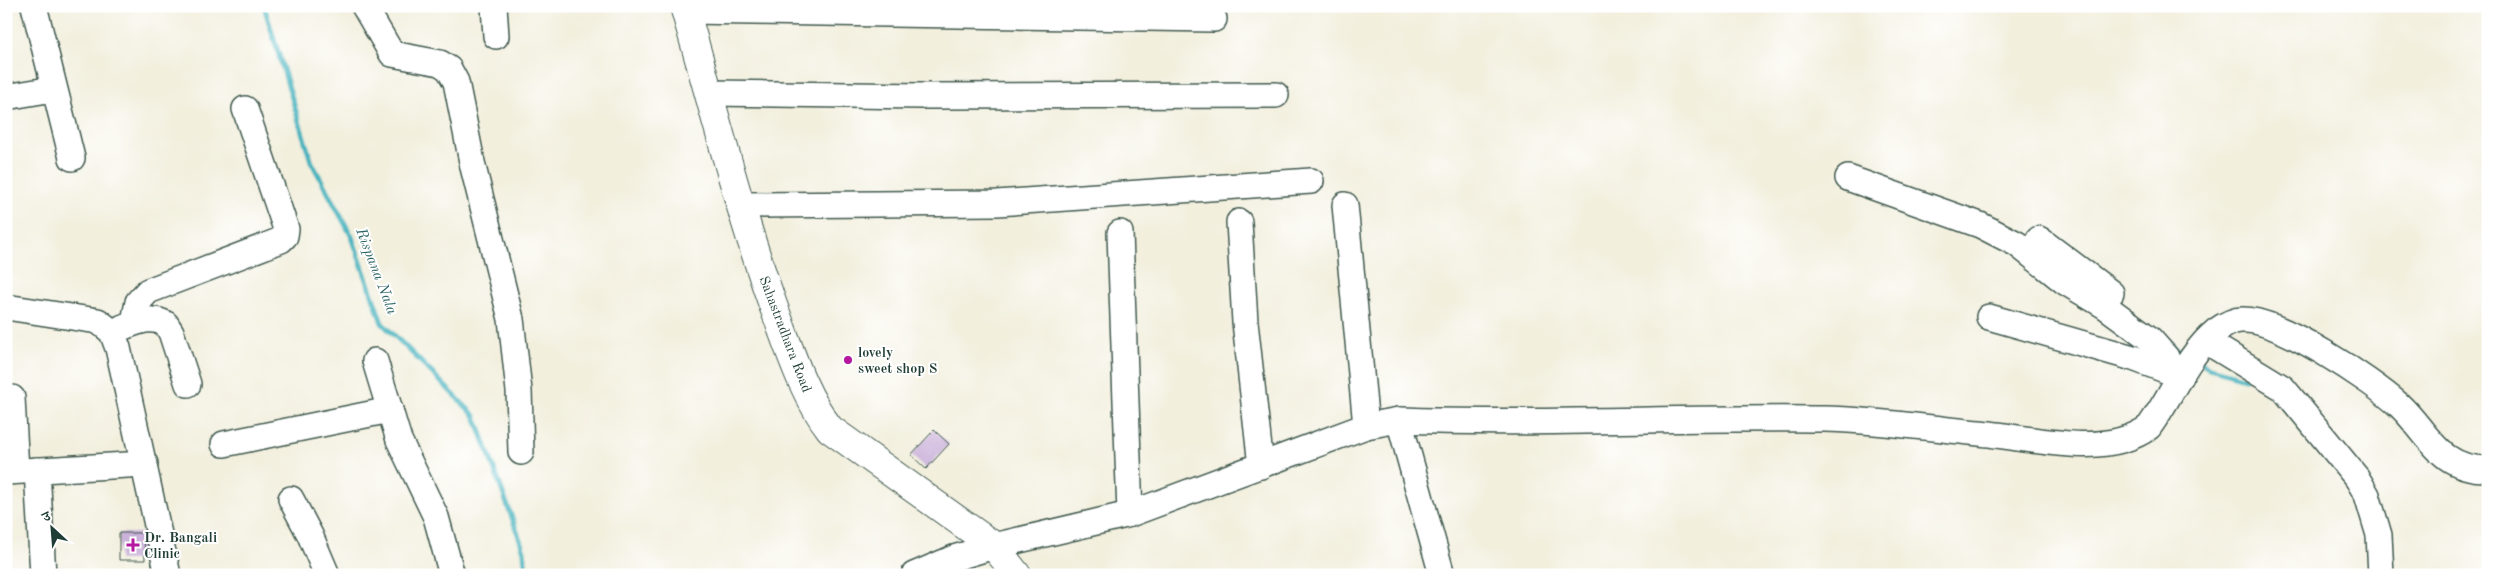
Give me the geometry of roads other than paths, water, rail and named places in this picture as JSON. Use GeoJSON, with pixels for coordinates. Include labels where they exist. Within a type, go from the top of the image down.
{"type":"FeatureCollection","features":[{"type":"Feature","properties":{"kind":"main road","name":"Sahastradhara Road"},"geometry":{"type":"LineString","coordinates":[[685,9],[750,240],[787,344],[817,412],[830,429],[994,546],[1017,575]]}},
{"type":"Feature","properties":{"kind":"street"},"geometry":{"type":"LineString","coordinates":[[34,6],[53,90],[72,158]]}},
{"type":"Feature","properties":{"kind":"street"},"geometry":{"type":"LineString","coordinates":[[364,6],[392,54],[440,63],[449,68],[456,82],[472,167],[511,319],[519,392],[521,452]]}},
{"type":"Feature","properties":{"kind":"street"},"geometry":{"type":"LineString","coordinates":[[494,6],[496,36]]}},
{"type":"Feature","properties":{"kind":"street"},"geometry":{"type":"LineString","coordinates":[[685,9],[1214,18]]}},
{"type":"Feature","properties":{"kind":"street"},"geometry":{"type":"LineString","coordinates":[[6,97],[53,90]]}},
{"type":"Feature","properties":{"kind":"street"},"geometry":{"type":"LineString","coordinates":[[709,93],[922,96],[1276,96]]}},
{"type":"Feature","properties":{"kind":"street"},"geometry":{"type":"LineString","coordinates":[[134,322],[138,302],[148,292],[281,240],[285,236],[286,229],[244,109]]}},
{"type":"Feature","properties":{"kind":"street"},"geometry":{"type":"LineString","coordinates":[[1848,178],[1980,225],[2016,244],[2065,282],[2105,306],[2150,339],[2166,357],[2189,361],[2283,388],[2357,478],[2368,496],[2379,536],[2381,575]]}},
{"type":"Feature","properties":{"kind":"street"},"geometry":{"type":"LineString","coordinates":[[740,205],[997,203],[1311,181]]}},
{"type":"Feature","properties":{"kind":"street"},"geometry":{"type":"LineString","coordinates":[[1346,205],[1366,426]]}},
{"type":"Feature","properties":{"kind":"street"},"geometry":{"type":"LineString","coordinates":[[1239,222],[1245,322],[1261,466]]}},
{"type":"Feature","properties":{"kind":"street"},"geometry":{"type":"LineString","coordinates":[[1120,233],[1130,514]]}},
{"type":"Feature","properties":{"kind":"street"},"geometry":{"type":"LineString","coordinates":[[2039,239],[2189,361]]}},
{"type":"Feature","properties":{"kind":"street"},"geometry":{"type":"LineString","coordinates":[[6,307],[98,321],[112,332],[118,348],[145,464],[168,575]]}},
{"type":"Feature","properties":{"kind":"street"},"geometry":{"type":"LineString","coordinates":[[1989,317],[2133,358],[2189,361]]}},
{"type":"Feature","properties":{"kind":"street"},"geometry":{"type":"LineString","coordinates":[[112,332],[134,322],[152,319],[166,324],[171,332],[188,384]]}},
{"type":"Feature","properties":{"kind":"street"},"geometry":{"type":"LineString","coordinates":[[914,575],[954,558],[994,546],[1130,514],[1366,426],[1399,420],[1826,419],[1992,434],[2066,444],[2091,444],[2137,436],[2149,427],[2189,361],[2216,331],[2234,321],[2252,320],[2275,327],[2350,368],[2399,405],[2444,456],[2464,466],[2488,469]]}},
{"type":"Feature","properties":{"kind":"street"},"geometry":{"type":"LineString","coordinates":[[375,361],[403,447],[436,517],[452,575]]}},
{"type":"Feature","properties":{"kind":"street"},"geometry":{"type":"LineString","coordinates":[[12,398],[20,471],[43,575]]}},
{"type":"Feature","properties":{"kind":"street"},"geometry":{"type":"LineString","coordinates":[[224,444],[390,410]]}},
{"type":"Feature","properties":{"kind":"street"},"geometry":{"type":"LineString","coordinates":[[1399,420],[1442,575]]}},
{"type":"Feature","properties":{"kind":"street"},"geometry":{"type":"LineString","coordinates":[[20,471],[145,464]]}},
{"type":"Feature","properties":{"kind":"street"},"geometry":{"type":"LineString","coordinates":[[291,498],[307,528],[327,575]]}},
{"type":"Feature","properties":{"kind":"waterway","name":"Rispana Nala"},"geometry":{"type":"LineString","coordinates":[[264,6],[311,161],[352,237],[382,323],[475,416],[524,551],[526,575]]}},
{"type":"Feature","properties":{"kind":"waterway"},"geometry":{"type":"LineString","coordinates":[[2169,343],[2185,354]]}},
{"type":"Feature","properties":{"kind":"waterway"},"geometry":{"type":"LineString","coordinates":[[2199,361],[2210,368],[2245,378]]}},
{"type":"Feature","properties":{"kind":"place","name":"lovely sweet shop S"},"geometry":{"type":"Point","coordinates":[848,360]}},
{"type":"Feature","properties":{"kind":"place","name":"Dr. Bangali Clinic"},"geometry":{"type":"Point","coordinates":[133,545]}}]}
